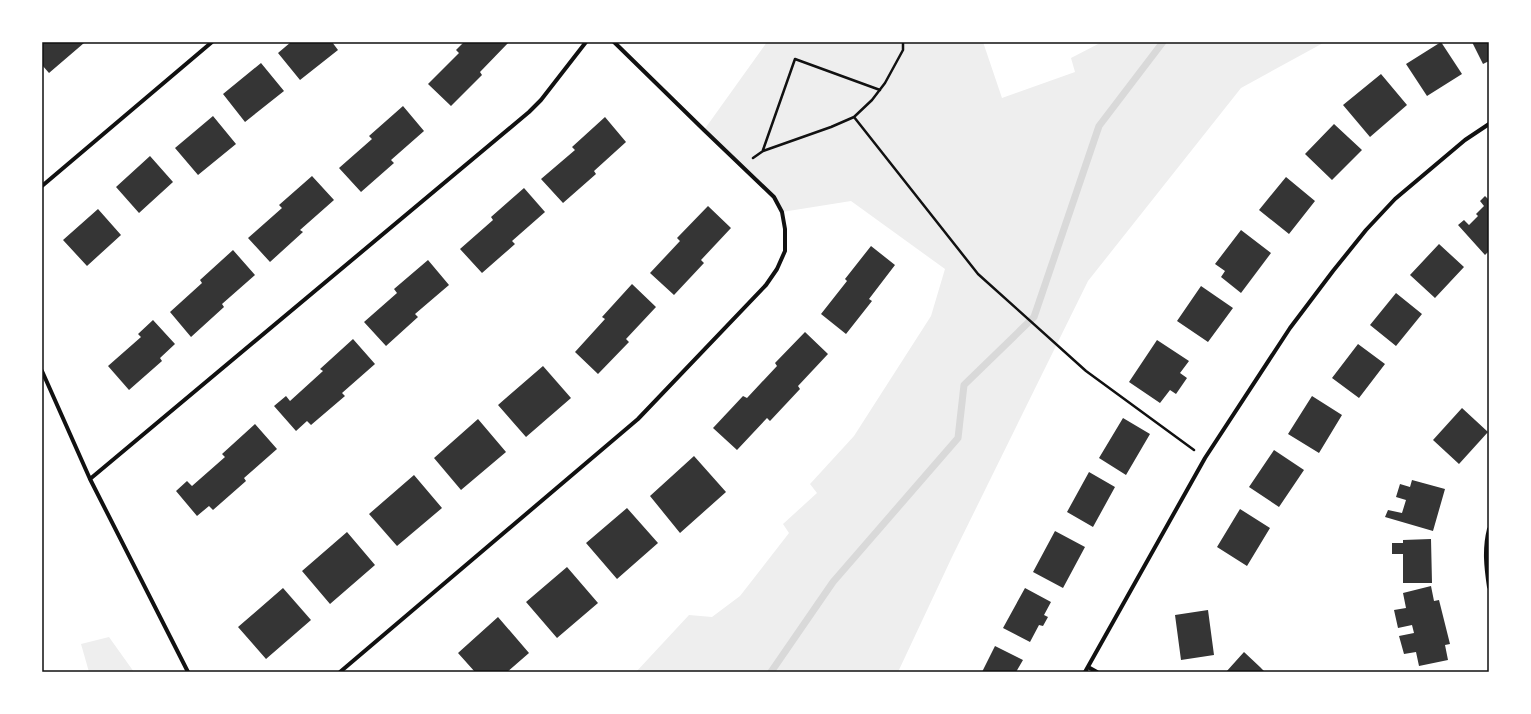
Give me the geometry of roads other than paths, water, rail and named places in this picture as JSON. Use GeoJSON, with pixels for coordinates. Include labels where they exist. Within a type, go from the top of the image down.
{"type":"FeatureCollection","features":[{"type":"Feature","properties":{"kind":"street"},"geometry":{"type":"LineString","coordinates":[[42,186],[212,42]]}},
{"type":"Feature","properties":{"kind":"street"},"geometry":{"type":"LineString","coordinates":[[90,479],[529,112],[541,100],[586,42]]}},
{"type":"Feature","properties":{"kind":"street"},"geometry":{"type":"LineString","coordinates":[[340,672],[638,419],[766,285],[777,269],[785,250],[785,229],[782,212],[774,197],[614,42]]}},
{"type":"Feature","properties":{"kind":"street"},"geometry":{"type":"LineString","coordinates":[[1085,672],[1205,458],[1290,328],[1366,230],[1395,199],[1465,140],[1489,124]]}},
{"type":"Feature","properties":{"kind":"street"},"geometry":{"type":"LineString","coordinates":[[42,371],[90,479],[188,672]]}},
{"type":"Feature","properties":{"kind":"street"},"geometry":{"type":"LineString","coordinates":[[1489,529],[1486,542],[1486,565],[1489,587]]}},
{"type":"Feature","properties":{"kind":"street"},"geometry":{"type":"LineString","coordinates":[[1088,667],[1097,672]]}},
{"type":"Feature","properties":{"kind":"waterway"},"geometry":{"type":"LineString","coordinates":[[771,672],[833,582],[958,438],[964,385],[1034,317],[1099,126],[1163,42]]}}]}
